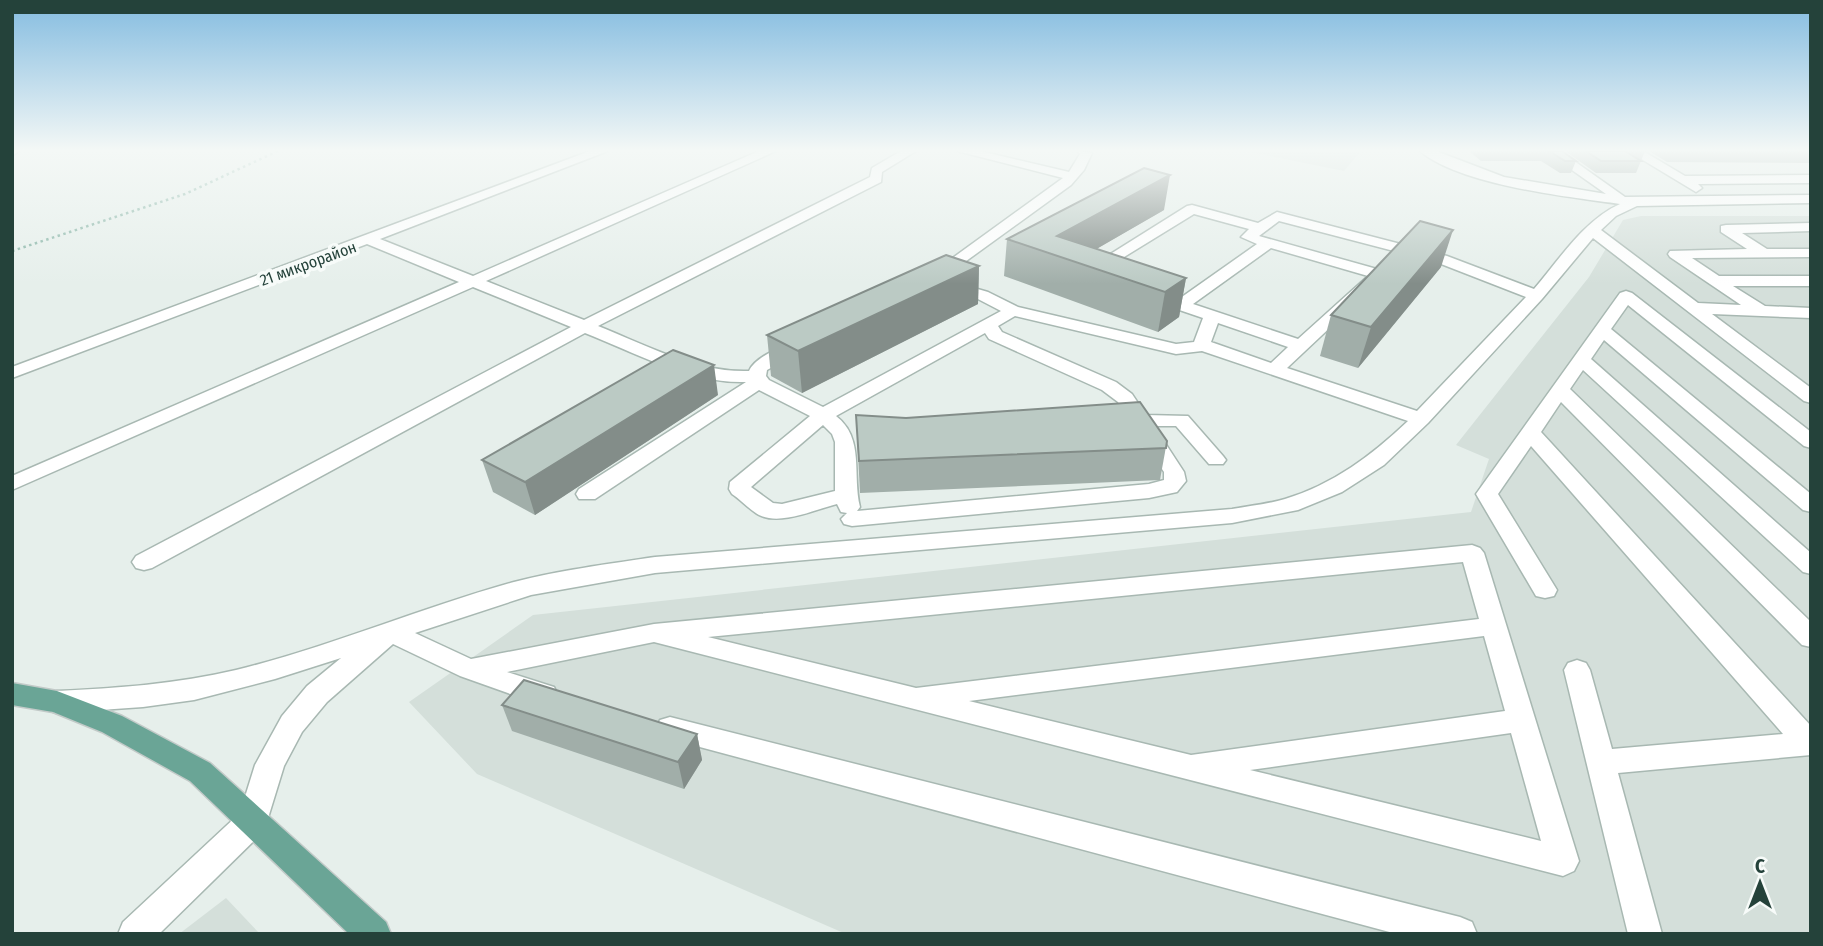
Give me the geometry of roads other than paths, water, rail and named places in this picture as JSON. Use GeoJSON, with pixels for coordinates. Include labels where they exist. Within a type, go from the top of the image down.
{"type":"FeatureCollection","features":[{"type":"Feature","properties":{"kind":"main road"},"geometry":{"type":"LineString","coordinates":[[12,694],[57,702],[112,724],[200,772],[374,934]]}},
{"type":"Feature","properties":{"kind":"street","name":"21 микрорайон"},"geometry":{"type":"LineString","coordinates":[[12,373],[486,195]]}},
{"type":"Feature","properties":{"kind":"street"},"geometry":{"type":"LineString","coordinates":[[12,484],[668,195]]}},
{"type":"Feature","properties":{"kind":"street"},"geometry":{"type":"LineString","coordinates":[[144,562],[585,326],[845,195]]}},
{"type":"Feature","properties":{"kind":"street"},"geometry":{"type":"LineString","coordinates":[[941,283],[943,270],[1046,195]]}},
{"type":"Feature","properties":{"kind":"street"},"geometry":{"type":"LineString","coordinates":[[1596,195],[1629,201],[1682,195]]}},
{"type":"Feature","properties":{"kind":"street"},"geometry":{"type":"LineString","coordinates":[[1620,195],[1629,201]]}},
{"type":"Feature","properties":{"kind":"street"},"geometry":{"type":"LineString","coordinates":[[1733,195],[1749,200],[1811,199]]}},
{"type":"Feature","properties":{"kind":"street"},"geometry":{"type":"LineString","coordinates":[[57,702],[193,689],[316,657],[515,591],[583,575],[654,565],[859,546],[1232,516],[1290,505],[1334,487],[1377,461],[1421,419],[1593,231],[1611,213],[1629,201]]}},
{"type":"Feature","properties":{"kind":"street"},"geometry":{"type":"LineString","coordinates":[[1110,282],[1087,274],[1192,209],[1379,274],[1276,368]]}},
{"type":"Feature","properties":{"kind":"street"},"geometry":{"type":"LineString","coordinates":[[1180,306],[1264,235],[1277,216],[1463,264],[1497,276],[1536,296]]}},
{"type":"Feature","properties":{"kind":"street"},"geometry":{"type":"LineString","coordinates":[[1763,253],[1727,229],[1811,228]]}},
{"type":"Feature","properties":{"kind":"street"},"geometry":{"type":"LineString","coordinates":[[1593,231],[1811,397]]}},
{"type":"Feature","properties":{"kind":"street"},"geometry":{"type":"LineString","coordinates":[[369,240],[689,368],[729,377],[758,379],[823,415],[838,427],[846,438],[846,495],[859,546]]}},
{"type":"Feature","properties":{"kind":"street"},"geometry":{"type":"LineString","coordinates":[[1764,313],[1675,254],[1811,253]]}},
{"type":"Feature","properties":{"kind":"street"},"geometry":{"type":"LineString","coordinates":[[1716,281],[1811,281]]}},
{"type":"Feature","properties":{"kind":"street"},"geometry":{"type":"LineString","coordinates":[[921,286],[941,283],[966,289],[1013,311],[1176,349],[1191,349],[1200,345],[1276,368],[1421,419]]}},
{"type":"Feature","properties":{"kind":"street"},"geometry":{"type":"LineString","coordinates":[[1133,290],[1301,346]]}},
{"type":"Feature","properties":{"kind":"street"},"geometry":{"type":"LineString","coordinates":[[1545,590],[1487,494],[1626,296],[1811,442]]}},
{"type":"Feature","properties":{"kind":"street"},"geometry":{"type":"LineString","coordinates":[[1694,308],[1811,313]]}},
{"type":"Feature","properties":{"kind":"street"},"geometry":{"type":"LineString","coordinates":[[846,495],[767,510],[740,489],[741,482],[823,415],[1013,311]]}},
{"type":"Feature","properties":{"kind":"street"},"geometry":{"type":"LineString","coordinates":[[1200,345],[1212,316]]}},
{"type":"Feature","properties":{"kind":"street"},"geometry":{"type":"LineString","coordinates":[[852,519],[1169,487],[1175,481],[1174,472],[1125,398],[1109,386],[995,335],[989,324]]}},
{"type":"Feature","properties":{"kind":"street"},"geometry":{"type":"LineString","coordinates":[[1602,330],[1811,505]]}},
{"type":"Feature","properties":{"kind":"street"},"geometry":{"type":"LineString","coordinates":[[758,379],[759,367],[806,343]]}},
{"type":"Feature","properties":{"kind":"street"},"geometry":{"type":"LineString","coordinates":[[1581,359],[1811,566]]}},
{"type":"Feature","properties":{"kind":"street"},"geometry":{"type":"LineString","coordinates":[[587,494],[758,379]]}},
{"type":"Feature","properties":{"kind":"street"},"geometry":{"type":"LineString","coordinates":[[1560,390],[1811,638]]}},
{"type":"Feature","properties":{"kind":"street"},"geometry":{"type":"LineString","coordinates":[[1115,423],[1181,420],[1216,460]]}},
{"type":"Feature","properties":{"kind":"street"},"geometry":{"type":"LineString","coordinates":[[1530,432],[1810,743]]}},
{"type":"Feature","properties":{"kind":"street"},"geometry":{"type":"LineString","coordinates":[[846,438],[870,438]]}},
{"type":"Feature","properties":{"kind":"street"},"geometry":{"type":"LineString","coordinates":[[470,669],[654,633],[1472,552],[1563,861],[654,633]]}},
{"type":"Feature","properties":{"kind":"street"},"geometry":{"type":"LineString","coordinates":[[911,697],[1493,626]]}},
{"type":"Feature","properties":{"kind":"street"},"geometry":{"type":"LineString","coordinates":[[390,632],[524,691],[565,701]]}},
{"type":"Feature","properties":{"kind":"street"},"geometry":{"type":"LineString","coordinates":[[135,934],[253,821],[270,765],[292,724],[317,694],[390,632]]}},
{"type":"Feature","properties":{"kind":"street"},"geometry":{"type":"LineString","coordinates":[[1577,670],[1645,934]]}},
{"type":"Feature","properties":{"kind":"street"},"geometry":{"type":"LineString","coordinates":[[1186,766],[1520,720]]}},
{"type":"Feature","properties":{"kind":"street"},"geometry":{"type":"LineString","coordinates":[[645,722],[1460,934]]}},
{"type":"Feature","properties":{"kind":"street"},"geometry":{"type":"LineString","coordinates":[[1601,762],[1810,743]]}}]}
